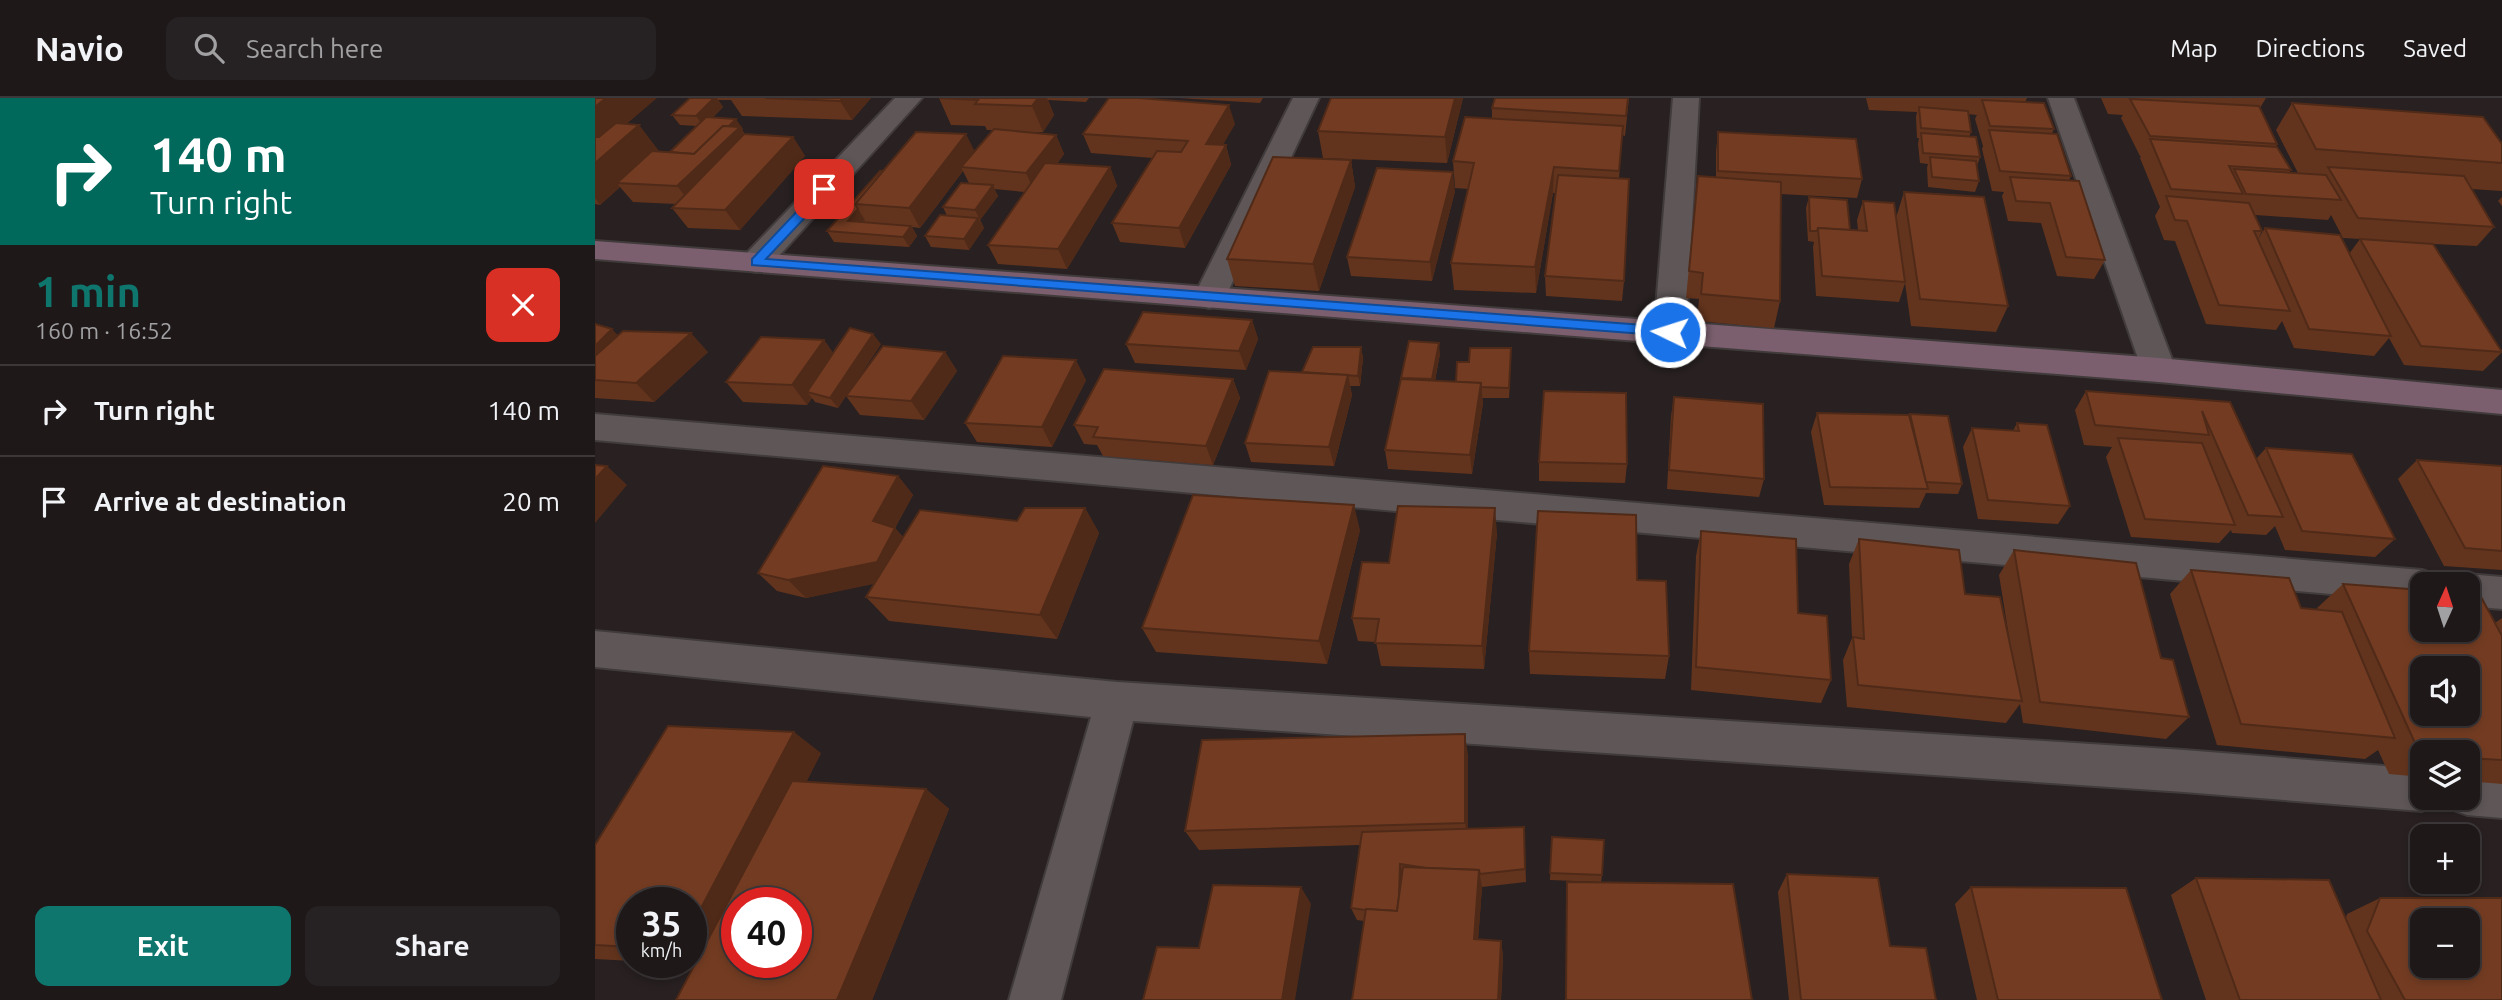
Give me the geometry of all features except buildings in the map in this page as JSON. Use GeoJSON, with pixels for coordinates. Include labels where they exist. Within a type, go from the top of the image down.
{"type":"FeatureCollection","features":[{"type":"Feature","properties":{"kind":"street"},"geometry":{"type":"LineString","coordinates":[[756,262],[909,98]]}},
{"type":"Feature","properties":{"kind":"street"},"geometry":{"type":"LineString","coordinates":[[1209,298],[1306,98]]}},
{"type":"Feature","properties":{"kind":"street"},"geometry":{"type":"LineString","coordinates":[[1670,332],[1686,98]]}},
{"type":"Feature","properties":{"kind":"street"},"geometry":{"type":"LineString","coordinates":[[2061,98],[2159,370]]}},
{"type":"Feature","properties":{"kind":"street"},"geometry":{"type":"LineString","coordinates":[[595,250],[2159,370],[2502,402]]}},
{"type":"Feature","properties":{"kind":"street"},"geometry":{"type":"LineString","coordinates":[[595,427],[2410,585]]}},
{"type":"Feature","properties":{"kind":"street"},"geometry":{"type":"LineString","coordinates":[[2480,591],[2502,593]]}},
{"type":"Feature","properties":{"kind":"street"},"geometry":{"type":"LineString","coordinates":[[595,649],[1117,701],[2184,771],[2410,789]]}},
{"type":"Feature","properties":{"kind":"street"},"geometry":{"type":"LineString","coordinates":[[1035,1000],[1117,701]]}},
{"type":"Feature","properties":{"kind":"street"},"geometry":{"type":"LineString","coordinates":[[2480,795],[2502,797]]}},
{"type":"Feature","properties":{"kind":"route"},"geometry":{"type":"LineString","coordinates":[[824,189],[756,262],[1670,332]]}}]}
